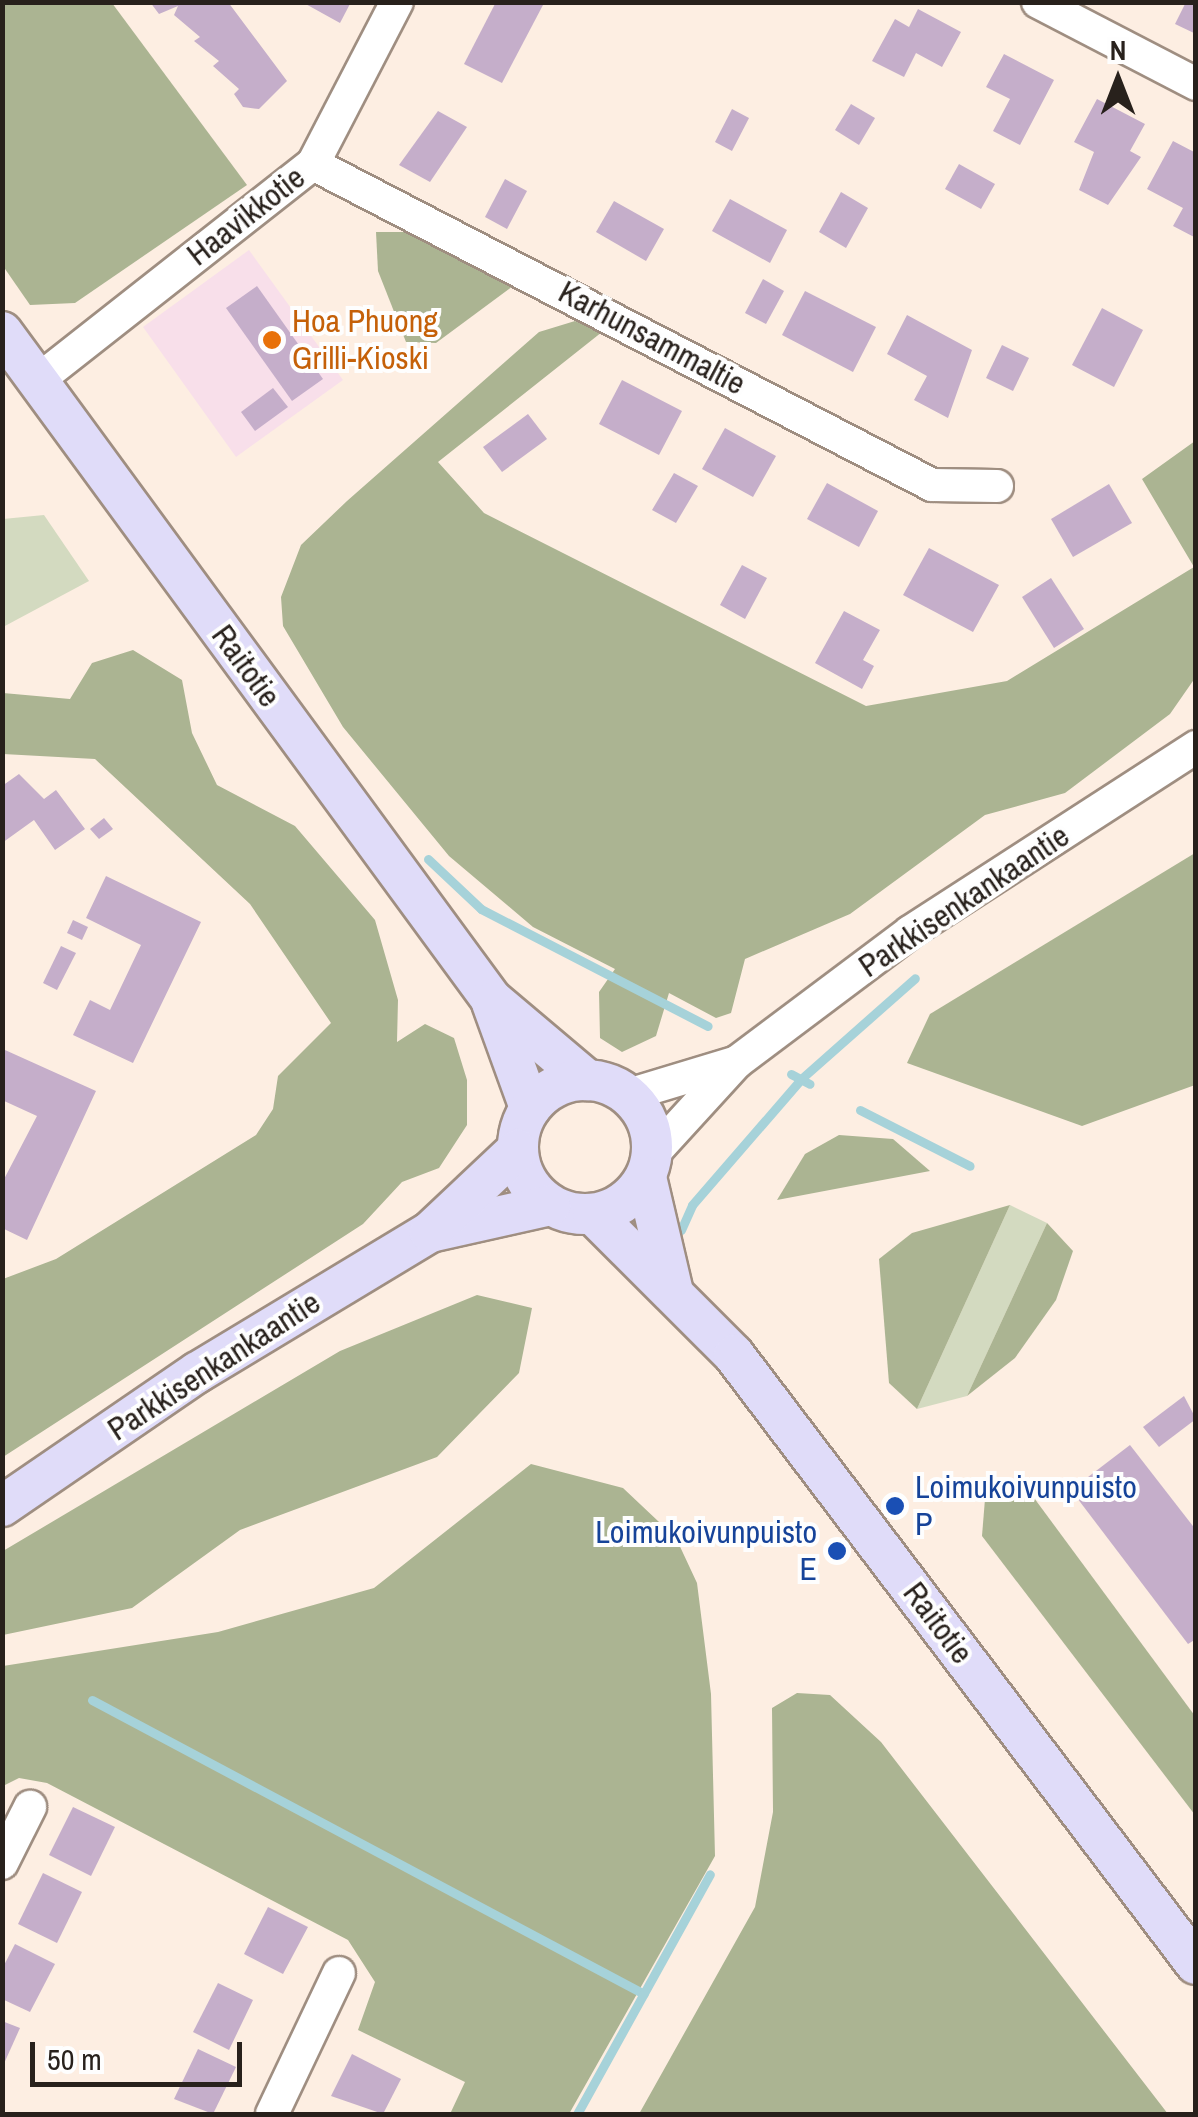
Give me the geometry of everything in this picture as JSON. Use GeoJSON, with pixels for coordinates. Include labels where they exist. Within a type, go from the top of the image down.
{"type":"FeatureCollection","features":[{"type":"Feature","properties":{"kind":"main road","name":"Raitotie"},"geometry":{"type":"LineString","coordinates":[[2,332],[491,999],[587,1080]]}},
{"type":"Feature","properties":{"kind":"main road","name":"Raitotie"},"geometry":{"type":"LineString","coordinates":[[491,999],[530,1108]]}},
{"type":"Feature","properties":{"kind":"main road"},"geometry":{"type":"LineString","coordinates":[[587,1080],[628,1095],[651,1133],[649,1166],[614,1208],[593,1214],[550,1205],[522,1171],[518,1150],[530,1108],[565,1082],[587,1080]]}},
{"type":"Feature","properties":{"kind":"main road","name":"Parkkisenkankaantie"},"geometry":{"type":"LineString","coordinates":[[2,1506],[198,1372],[430,1232],[518,1150]]}},
{"type":"Feature","properties":{"kind":"main road","name":"Raitotie"},"geometry":{"type":"LineString","coordinates":[[649,1166],[672,1288]]}},
{"type":"Feature","properties":{"kind":"main road","name":"Parkkisenkankaantie"},"geometry":{"type":"LineString","coordinates":[[430,1232],[550,1205]]}},
{"type":"Feature","properties":{"kind":"main road","name":"Raitotie"},"geometry":{"type":"LineString","coordinates":[[593,1214],[672,1288],[734,1356],[1196,1964]]}},
{"type":"Feature","properties":{"kind":"street","name":"Haavikkotie"},"geometry":{"type":"LineString","coordinates":[[37,382],[312,164],[397,2]]}},
{"type":"Feature","properties":{"kind":"street"},"geometry":{"type":"LineString","coordinates":[[1038,2],[1196,84]]}},
{"type":"Feature","properties":{"kind":"street","name":"Karhunsammaltie"},"geometry":{"type":"LineString","coordinates":[[312,164],[932,485],[997,486]]}},
{"type":"Feature","properties":{"kind":"street","name":"Parkkisenkankaantie"},"geometry":{"type":"LineString","coordinates":[[649,1166],[737,1062],[910,932],[1196,748]]}},
{"type":"Feature","properties":{"kind":"street","name":"Parkkisenkankaantie"},"geometry":{"type":"LineString","coordinates":[[628,1095],[737,1062]]}},
{"type":"Feature","properties":{"kind":"street"},"geometry":{"type":"LineString","coordinates":[[2,1864],[30,1807]]}},
{"type":"Feature","properties":{"kind":"street"},"geometry":{"type":"LineString","coordinates":[[272,2114],[339,1974]]}},
{"type":"Feature","properties":{"kind":"shaded area"},"geometry":{"type":"Polygon","coordinates":[[[249,250],[343,380],[236,457],[143,327],[249,250]]]}},
{"type":"Feature","properties":{"kind":"green space"},"geometry":{"type":"Polygon","coordinates":[[[2,3],[112,3],[247,185],[75,303],[30,305],[3,266],[2,3]]]}},
{"type":"Feature","properties":{"kind":"green space"},"geometry":{"type":"Polygon","coordinates":[[[376,232],[410,232],[513,286],[436,343],[406,342],[378,271],[376,232]]]}},
{"type":"Feature","properties":{"kind":"green space"},"geometry":{"type":"Polygon","coordinates":[[[575,321],[602,332],[438,462],[484,513],[866,706],[1007,681],[1194,567],[1142,479],[1195,441],[1195,678],[1170,714],[1065,793],[985,815],[850,914],[745,959],[731,1013],[716,1018],[669,993],[656,1036],[622,1052],[600,1038],[599,992],[615,969],[533,927],[449,856],[343,727],[283,626],[281,597],[301,545],[347,501],[539,332],[575,321]]]}},
{"type":"Feature","properties":{"kind":"green space"},"geometry":{"type":"Polygon","coordinates":[[[44,515],[89,581],[3,627],[3,519],[44,515]]]}},
{"type":"Feature","properties":{"kind":"green space"},"geometry":{"type":"Polygon","coordinates":[[[133,650],[182,680],[192,733],[217,785],[295,826],[375,920],[398,1000],[397,1042],[425,1024],[454,1038],[467,1080],[467,1125],[439,1168],[402,1182],[363,1224],[3,1457],[3,1279],[56,1259],[256,1135],[273,1109],[278,1076],[331,1023],[250,904],[95,759],[3,754],[3,693],[70,699],[92,663],[133,650]]]}},
{"type":"Feature","properties":{"kind":"green space"},"geometry":{"type":"Polygon","coordinates":[[[1195,853],[1195,1085],[1082,1126],[907,1063],[930,1014],[1195,853]]]}},
{"type":"Feature","properties":{"kind":"green space"},"geometry":{"type":"Polygon","coordinates":[[[839,1135],[893,1139],[930,1171],[777,1200],[805,1154],[839,1135]]]}},
{"type":"Feature","properties":{"kind":"green space"},"geometry":{"type":"Polygon","coordinates":[[[1010,1205],[1047,1223],[967,1396],[917,1409],[1010,1205]]]}},
{"type":"Feature","properties":{"kind":"green space"},"geometry":{"type":"Polygon","coordinates":[[[1010,1205],[917,1409],[889,1383],[879,1259],[912,1233],[1010,1205]]]}},
{"type":"Feature","properties":{"kind":"green space"},"geometry":{"type":"Polygon","coordinates":[[[1047,1223],[1073,1251],[1056,1300],[1015,1358],[967,1396],[1047,1223]]]}},
{"type":"Feature","properties":{"kind":"green space"},"geometry":{"type":"Polygon","coordinates":[[[477,1295],[532,1308],[519,1373],[437,1457],[240,1530],[132,1608],[3,1635],[3,1551],[340,1351],[477,1295]]]}},
{"type":"Feature","properties":{"kind":"green space"},"geometry":{"type":"Polygon","coordinates":[[[531,1464],[623,1488],[676,1538],[697,1583],[711,1694],[715,1856],[569,2114],[450,2114],[465,2082],[358,2030],[375,1982],[348,1940],[47,1783],[19,1778],[3,1786],[3,1666],[218,1632],[374,1588],[531,1464]]]}},
{"type":"Feature","properties":{"kind":"green space"},"geometry":{"type":"Polygon","coordinates":[[[1023,1483],[1195,1716],[1195,1815],[982,1536],[985,1499],[1023,1483]]]}},
{"type":"Feature","properties":{"kind":"green space"},"geometry":{"type":"Polygon","coordinates":[[[797,1693],[830,1695],[881,1742],[1168,2114],[639,2114],[755,1907],[773,1812],[772,1708],[797,1693]]]}},
{"type":"Feature","properties":{"kind":"building"},"geometry":{"type":"Polygon","coordinates":[[[150,2],[228,2],[287,81],[259,109],[243,107],[234,94],[239,89],[213,66],[219,61],[194,41],[200,37],[174,15],[178,6],[159,14],[150,2]]]}},
{"type":"Feature","properties":{"kind":"building"},"geometry":{"type":"Polygon","coordinates":[[[302,2],[351,2],[340,23],[302,2]]]}},
{"type":"Feature","properties":{"kind":"building"},"geometry":{"type":"Polygon","coordinates":[[[496,2],[543,5],[502,83],[464,64],[496,2]]]}},
{"type":"Feature","properties":{"kind":"building"},"geometry":{"type":"Polygon","coordinates":[[[1186,2],[1196,2],[1196,34],[1175,24],[1186,2]]]}},
{"type":"Feature","properties":{"kind":"building"},"geometry":{"type":"Polygon","coordinates":[[[918,9],[961,32],[942,67],[916,53],[904,77],[872,61],[895,19],[909,27],[918,9]]]}},
{"type":"Feature","properties":{"kind":"building"},"geometry":{"type":"Polygon","coordinates":[[[1004,54],[1054,80],[1020,145],[993,131],[1010,99],[986,87],[1004,54]]]}},
{"type":"Feature","properties":{"kind":"building"},"geometry":{"type":"Polygon","coordinates":[[[1097,99],[1145,124],[1130,151],[1141,157],[1108,205],[1079,190],[1094,152],[1074,142],[1097,99]]]}},
{"type":"Feature","properties":{"kind":"building"},"geometry":{"type":"Polygon","coordinates":[[[851,104],[875,118],[859,145],[835,130],[851,104]]]}},
{"type":"Feature","properties":{"kind":"building"},"geometry":{"type":"Polygon","coordinates":[[[732,109],[749,118],[732,151],[715,142],[732,109]]]}},
{"type":"Feature","properties":{"kind":"building"},"geometry":{"type":"Polygon","coordinates":[[[438,111],[467,127],[430,182],[399,165],[438,111]]]}},
{"type":"Feature","properties":{"kind":"building"},"geometry":{"type":"Polygon","coordinates":[[[1173,141],[1196,153],[1196,238],[1173,226],[1183,208],[1147,189],[1173,141]]]}},
{"type":"Feature","properties":{"kind":"building"},"geometry":{"type":"Polygon","coordinates":[[[959,164],[995,184],[981,209],[945,189],[959,164]]]}},
{"type":"Feature","properties":{"kind":"building"},"geometry":{"type":"Polygon","coordinates":[[[505,179],[527,191],[507,229],[485,217],[505,179]]]}},
{"type":"Feature","properties":{"kind":"building"},"geometry":{"type":"Polygon","coordinates":[[[841,192],[868,208],[846,248],[819,232],[841,192]]]}},
{"type":"Feature","properties":{"kind":"building"},"geometry":{"type":"Polygon","coordinates":[[[730,199],[787,230],[770,263],[712,231],[730,199]]]}},
{"type":"Feature","properties":{"kind":"building"},"geometry":{"type":"Polygon","coordinates":[[[614,201],[664,229],[646,261],[596,232],[614,201]]]}},
{"type":"Feature","properties":{"kind":"building"},"geometry":{"type":"Polygon","coordinates":[[[763,279],[784,291],[766,324],[745,313],[763,279]]]}},
{"type":"Feature","properties":{"kind":"building","name":"Hoa Phuong Grilli-Kioski"},"geometry":{"type":"Polygon","coordinates":[[[257,286],[323,379],[292,401],[226,308],[257,286]]]}},
{"type":"Feature","properties":{"kind":"building"},"geometry":{"type":"Polygon","coordinates":[[[805,291],[876,327],[853,372],[782,335],[805,291]]]}},
{"type":"Feature","properties":{"kind":"building"},"geometry":{"type":"Polygon","coordinates":[[[1102,308],[1143,330],[1114,387],[1072,365],[1102,308]]]}},
{"type":"Feature","properties":{"kind":"building"},"geometry":{"type":"Polygon","coordinates":[[[907,315],[972,350],[948,418],[914,400],[927,376],[887,354],[907,315]]]}},
{"type":"Feature","properties":{"kind":"building"},"geometry":{"type":"Polygon","coordinates":[[[1002,345],[1029,358],[1013,391],[986,378],[1002,345]]]}},
{"type":"Feature","properties":{"kind":"building"},"geometry":{"type":"Polygon","coordinates":[[[622,380],[682,411],[659,455],[599,424],[622,380]]]}},
{"type":"Feature","properties":{"kind":"building"},"geometry":{"type":"Polygon","coordinates":[[[273,388],[288,407],[255,431],[241,412],[273,388]]]}},
{"type":"Feature","properties":{"kind":"building"},"geometry":{"type":"Polygon","coordinates":[[[528,414],[547,439],[502,472],[483,447],[528,414]]]}},
{"type":"Feature","properties":{"kind":"building"},"geometry":{"type":"Polygon","coordinates":[[[725,428],[776,456],[753,497],[702,469],[725,428]]]}},
{"type":"Feature","properties":{"kind":"building"},"geometry":{"type":"Polygon","coordinates":[[[674,473],[698,486],[676,523],[652,510],[674,473]]]}},
{"type":"Feature","properties":{"kind":"building"},"geometry":{"type":"Polygon","coordinates":[[[827,483],[878,511],[859,547],[807,519],[827,483]]]}},
{"type":"Feature","properties":{"kind":"building"},"geometry":{"type":"Polygon","coordinates":[[[1109,484],[1132,523],[1073,557],[1051,519],[1109,484]]]}},
{"type":"Feature","properties":{"kind":"building"},"geometry":{"type":"Polygon","coordinates":[[[929,548],[999,585],[973,632],[903,595],[929,548]]]}},
{"type":"Feature","properties":{"kind":"building"},"geometry":{"type":"Polygon","coordinates":[[[742,565],[767,578],[745,619],[720,605],[742,565]]]}},
{"type":"Feature","properties":{"kind":"building"},"geometry":{"type":"Polygon","coordinates":[[[1051,578],[1084,629],[1054,648],[1022,597],[1051,578]]]}},
{"type":"Feature","properties":{"kind":"building"},"geometry":{"type":"Polygon","coordinates":[[[844,611],[880,630],[863,660],[874,666],[862,689],[815,663],[844,611]]]}},
{"type":"Feature","properties":{"kind":"building"},"geometry":{"type":"Polygon","coordinates":[[[19,774],[44,799],[56,790],[85,829],[55,850],[34,820],[2,843],[2,786],[19,774]]]}},
{"type":"Feature","properties":{"kind":"building"},"geometry":{"type":"Polygon","coordinates":[[[104,818],[113,829],[99,839],[90,829],[104,818]]]}},
{"type":"Feature","properties":{"kind":"building"},"geometry":{"type":"Polygon","coordinates":[[[106,876],[201,922],[133,1063],[73,1035],[90,1000],[110,1010],[141,945],[86,918],[106,876]]]}},
{"type":"Feature","properties":{"kind":"building"},"geometry":{"type":"Polygon","coordinates":[[[73,920],[88,927],[82,940],[67,933],[73,920]]]}},
{"type":"Feature","properties":{"kind":"building"},"geometry":{"type":"Polygon","coordinates":[[[61,946],[76,953],[57,990],[43,983],[61,946]]]}},
{"type":"Feature","properties":{"kind":"building"},"geometry":{"type":"Polygon","coordinates":[[[5,1050],[96,1091],[27,1240],[2,1228],[2,1183],[37,1116],[2,1100],[5,1050]]]}},
{"type":"Feature","properties":{"kind":"building"},"geometry":{"type":"Polygon","coordinates":[[[1184,1396],[1196,1419],[1159,1447],[1143,1427],[1184,1396]]]}},
{"type":"Feature","properties":{"kind":"building"},"geometry":{"type":"Polygon","coordinates":[[[1130,1445],[1196,1530],[1196,1639],[1188,1644],[1071,1490],[1130,1445]]]}},
{"type":"Feature","properties":{"kind":"building"},"geometry":{"type":"Polygon","coordinates":[[[73,1807],[115,1827],[91,1876],[49,1855],[73,1807]]]}},
{"type":"Feature","properties":{"kind":"building"},"geometry":{"type":"Polygon","coordinates":[[[43,1873],[82,1892],[57,1943],[18,1924],[43,1873]]]}},
{"type":"Feature","properties":{"kind":"building"},"geometry":{"type":"Polygon","coordinates":[[[268,1907],[308,1927],[283,1974],[244,1954],[268,1907]]]}},
{"type":"Feature","properties":{"kind":"building"},"geometry":{"type":"Polygon","coordinates":[[[15,1944],[55,1964],[30,2012],[2,1999],[2,1969],[15,1944]]]}},
{"type":"Feature","properties":{"kind":"building"},"geometry":{"type":"Polygon","coordinates":[[[218,1983],[253,2000],[229,2050],[193,2032],[218,1983]]]}},
{"type":"Feature","properties":{"kind":"building"},"geometry":{"type":"Polygon","coordinates":[[[2,2021],[20,2028],[2,2068],[2,2021]]]}},
{"type":"Feature","properties":{"kind":"building"},"geometry":{"type":"Polygon","coordinates":[[[198,2049],[236,2067],[213,2114],[174,2099],[198,2049]]]}},
{"type":"Feature","properties":{"kind":"building"},"geometry":{"type":"Polygon","coordinates":[[[352,2054],[401,2079],[383,2114],[331,2096],[352,2054]]]}},
{"type":"Feature","properties":{"kind":"waterway"},"geometry":{"type":"LineString","coordinates":[[428,859],[481,909],[708,1026]]}},
{"type":"Feature","properties":{"kind":"waterway"},"geometry":{"type":"LineString","coordinates":[[681,1230],[692,1205],[801,1079],[915,978]]}},
{"type":"Feature","properties":{"kind":"waterway"},"geometry":{"type":"LineString","coordinates":[[791,1074],[810,1084]]}},
{"type":"Feature","properties":{"kind":"waterway"},"geometry":{"type":"LineString","coordinates":[[860,1110],[970,1166]]}},
{"type":"Feature","properties":{"kind":"waterway"},"geometry":{"type":"LineString","coordinates":[[92,1700],[644,1994]]}},
{"type":"Feature","properties":{"kind":"waterway"},"geometry":{"type":"LineString","coordinates":[[577,2114],[710,1874]]}},
{"type":"Feature","properties":{"kind":"place","name":"Hoa Phuong Grilli-Kioski"},"geometry":{"type":"Point","coordinates":[272,340]}},
{"type":"Feature","properties":{"kind":"place","name":"Loimukoivunpuisto P"},"geometry":{"type":"Point","coordinates":[895,1506]}},
{"type":"Feature","properties":{"kind":"place","name":"Loimukoivunpuisto E"},"geometry":{"type":"Point","coordinates":[837,1551]}}]}
